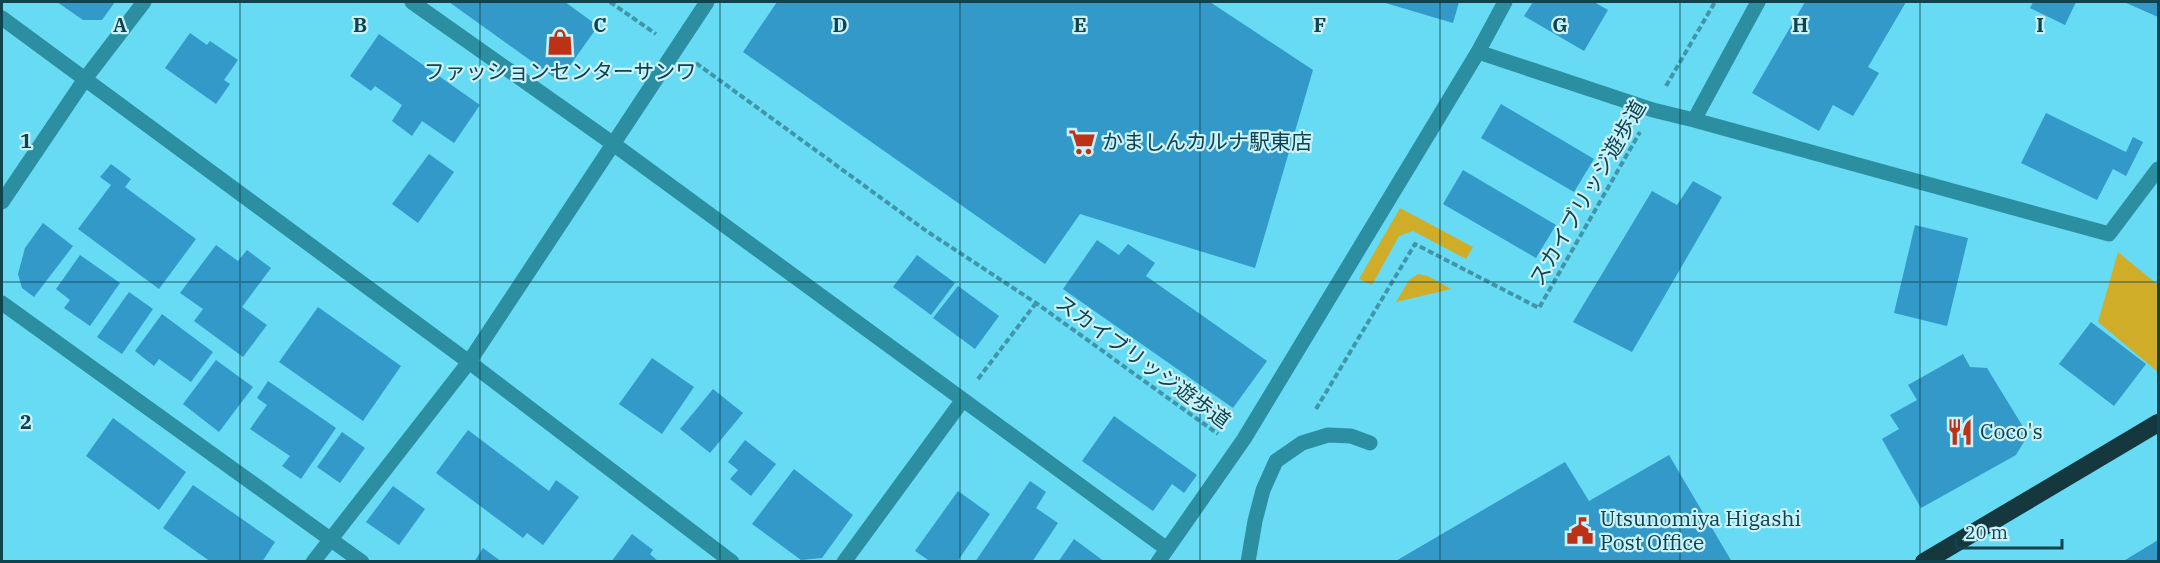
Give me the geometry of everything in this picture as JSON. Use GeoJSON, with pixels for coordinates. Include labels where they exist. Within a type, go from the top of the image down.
{"type":"FeatureCollection","features":[{"type":"Feature","properties":{"kind":"highway"},"geometry":{"type":"LineString","coordinates":[[1924,561],[2158,423]]}},
{"type":"Feature","properties":{"kind":"street"},"geometry":{"type":"LineString","coordinates":[[2,202],[85,79],[144,2]]}},
{"type":"Feature","properties":{"kind":"street"},"geometry":{"type":"LineString","coordinates":[[412,2],[612,143],[962,401],[1163,555],[1244,439],[1478,52],[1505,2]]}},
{"type":"Feature","properties":{"kind":"street"},"geometry":{"type":"LineString","coordinates":[[312,561],[469,362],[707,2]]}},
{"type":"Feature","properties":{"kind":"street"},"geometry":{"type":"LineString","coordinates":[[1694,120],[1758,2]]}},
{"type":"Feature","properties":{"kind":"street"},"geometry":{"type":"LineString","coordinates":[[2,18],[469,362],[732,561]]}},
{"type":"Feature","properties":{"kind":"street"},"geometry":{"type":"LineString","coordinates":[[1478,52],[1653,110],[2109,234],[2158,169]]}},
{"type":"Feature","properties":{"kind":"street"},"geometry":{"type":"LineString","coordinates":[[2,303],[362,561]]}},
{"type":"Feature","properties":{"kind":"street"},"geometry":{"type":"LineString","coordinates":[[844,561],[962,401]]}},
{"type":"Feature","properties":{"kind":"street"},"geometry":{"type":"LineString","coordinates":[[1248,561],[1263,490],[1276,461],[1302,443],[1328,435],[1351,436],[1370,443]]}},
{"type":"Feature","properties":{"kind":"path","name":"スカイブリッジ遊歩道"},"geometry":{"type":"LineString","coordinates":[[610,2],[925,230],[1036,303],[1228,442],[1244,439]]}},
{"type":"Feature","properties":{"kind":"path","name":"スカイブリッジ遊歩道"},"geometry":{"type":"LineString","coordinates":[[1307,413],[1318,408],[1415,244],[1539,308],[1715,2]]}},
{"type":"Feature","properties":{"kind":"path"},"geometry":{"type":"LineString","coordinates":[[962,401],[1036,303]]}},
{"type":"Feature","properties":{"kind":"shaded area"},"geometry":{"type":"Polygon","coordinates":[[[1400,208],[1473,247],[1466,259],[1413,231],[1399,236],[1372,285],[1359,279],[1400,208]]]}},
{"type":"Feature","properties":{"kind":"shaded area"},"geometry":{"type":"Polygon","coordinates":[[[2118,252],[2158,285],[2158,372],[2098,322],[2118,252]]]}},
{"type":"Feature","properties":{"kind":"shaded area"},"geometry":{"type":"Polygon","coordinates":[[[1418,274],[1428,276],[1451,289],[1396,302],[1409,280],[1418,274]]]}},
{"type":"Feature","properties":{"kind":"building"},"geometry":{"type":"Polygon","coordinates":[[[57,2],[115,2],[102,20],[83,20],[57,2]]]}},
{"type":"Feature","properties":{"kind":"building"},"geometry":{"type":"Polygon","coordinates":[[[449,2],[565,2],[598,26],[559,81],[449,2]]]}},
{"type":"Feature","properties":{"kind":"building","name":"かましんカルナ駅東店"},"geometry":{"type":"Polygon","coordinates":[[[777,2],[1210,2],[1313,70],[1255,268],[1080,214],[1045,264],[743,52],[777,2]]]}},
{"type":"Feature","properties":{"kind":"building"},"geometry":{"type":"Polygon","coordinates":[[[1382,2],[1459,2],[1453,23],[1382,2]]]}},
{"type":"Feature","properties":{"kind":"building"},"geometry":{"type":"Polygon","coordinates":[[[1533,2],[1594,2],[1608,10],[1584,51],[1524,16],[1533,2]]]}},
{"type":"Feature","properties":{"kind":"building"},"geometry":{"type":"Polygon","coordinates":[[[1805,2],[1906,2],[1868,67],[1879,73],[1853,116],[1833,105],[1819,131],[1752,93],[1805,2]]]}},
{"type":"Feature","properties":{"kind":"building"},"geometry":{"type":"Polygon","coordinates":[[[2033,2],[2076,2],[2065,25],[2030,8],[2033,2]]]}},
{"type":"Feature","properties":{"kind":"building"},"geometry":{"type":"Polygon","coordinates":[[[2124,2],[2158,2],[2158,17],[2124,2]]]}},
{"type":"Feature","properties":{"kind":"building"},"geometry":{"type":"Polygon","coordinates":[[[190,33],[207,45],[210,41],[238,60],[224,80],[230,84],[216,104],[165,68],[190,33]]]}},
{"type":"Feature","properties":{"kind":"building"},"geometry":{"type":"Polygon","coordinates":[[[379,34],[480,105],[454,143],[422,121],[412,136],[392,121],[402,105],[375,86],[371,91],[350,76],[379,34]]]}},
{"type":"Feature","properties":{"kind":"building"},"geometry":{"type":"Polygon","coordinates":[[[1501,104],[1594,159],[1574,192],[1481,138],[1501,104]]]}},
{"type":"Feature","properties":{"kind":"building"},"geometry":{"type":"Polygon","coordinates":[[[2046,113],[2126,152],[2133,137],[2143,142],[2126,176],[2113,169],[2097,200],[2021,163],[2046,113]]]}},
{"type":"Feature","properties":{"kind":"building"},"geometry":{"type":"Polygon","coordinates":[[[429,154],[454,172],[418,223],[392,204],[429,154]]]}},
{"type":"Feature","properties":{"kind":"building"},"geometry":{"type":"Polygon","coordinates":[[[111,164],[131,179],[125,187],[196,239],[159,289],[78,229],[111,185],[100,177],[111,164]]]}},
{"type":"Feature","properties":{"kind":"building"},"geometry":{"type":"Polygon","coordinates":[[[1463,170],[1556,225],[1536,258],[1443,204],[1463,170]]]}},
{"type":"Feature","properties":{"kind":"building"},"geometry":{"type":"Polygon","coordinates":[[[1693,181],[1722,197],[1632,352],[1573,322],[1652,191],[1677,205],[1693,181]]]}},
{"type":"Feature","properties":{"kind":"building"},"geometry":{"type":"Polygon","coordinates":[[[43,223],[73,246],[34,297],[22,288],[18,274],[25,248],[43,223]]]}},
{"type":"Feature","properties":{"kind":"building"},"geometry":{"type":"Polygon","coordinates":[[[1915,225],[1968,238],[1947,326],[1894,313],[1915,225]]]}},
{"type":"Feature","properties":{"kind":"building"},"geometry":{"type":"Polygon","coordinates":[[[1097,240],[1119,255],[1128,244],[1155,263],[1146,276],[1267,361],[1233,408],[1063,289],[1097,240]]]}},
{"type":"Feature","properties":{"kind":"building"},"geometry":{"type":"Polygon","coordinates":[[[216,245],[238,261],[247,250],[271,268],[242,307],[267,325],[243,357],[194,321],[203,309],[180,293],[216,245]]]}},
{"type":"Feature","properties":{"kind":"building"},"geometry":{"type":"Polygon","coordinates":[[[80,255],[120,283],[90,326],[64,308],[70,300],[56,289],[80,255]]]}},
{"type":"Feature","properties":{"kind":"building"},"geometry":{"type":"Polygon","coordinates":[[[917,255],[955,283],[931,315],[893,287],[917,255]]]}},
{"type":"Feature","properties":{"kind":"building"},"geometry":{"type":"Polygon","coordinates":[[[958,286],[999,316],[975,349],[933,318],[958,286]]]}},
{"type":"Feature","properties":{"kind":"building"},"geometry":{"type":"Polygon","coordinates":[[[129,292],[153,309],[122,354],[97,337],[129,292]]]}},
{"type":"Feature","properties":{"kind":"building"},"geometry":{"type":"Polygon","coordinates":[[[318,307],[401,366],[363,421],[279,362],[318,307]]]}},
{"type":"Feature","properties":{"kind":"building"},"geometry":{"type":"Polygon","coordinates":[[[162,314],[213,352],[191,382],[159,359],[154,366],[135,351],[162,314]]]}},
{"type":"Feature","properties":{"kind":"building"},"geometry":{"type":"Polygon","coordinates":[[[2091,322],[2146,364],[2114,406],[2059,364],[2091,322]]]}},
{"type":"Feature","properties":{"kind":"building","name":"Coco's"},"geometry":{"type":"Polygon","coordinates":[[[1963,354],[1970,367],[1987,368],[2028,435],[2016,455],[1921,508],[1882,439],[1899,429],[1890,415],[1917,400],[1908,385],[1963,354]]]}},
{"type":"Feature","properties":{"kind":"building"},"geometry":{"type":"Polygon","coordinates":[[[652,358],[694,387],[662,434],[619,404],[652,358]]]}},
{"type":"Feature","properties":{"kind":"building"},"geometry":{"type":"Polygon","coordinates":[[[216,360],[253,387],[219,432],[183,404],[216,360]]]}},
{"type":"Feature","properties":{"kind":"building"},"geometry":{"type":"Polygon","coordinates":[[[268,381],[336,428],[301,479],[282,466],[290,456],[250,429],[267,405],[257,398],[268,381]]]}},
{"type":"Feature","properties":{"kind":"building"},"geometry":{"type":"Polygon","coordinates":[[[713,389],[743,413],[710,453],[680,429],[713,389]]]}},
{"type":"Feature","properties":{"kind":"building"},"geometry":{"type":"Polygon","coordinates":[[[1114,416],[1197,475],[1184,493],[1172,484],[1153,511],[1082,461],[1114,416]]]}},
{"type":"Feature","properties":{"kind":"building"},"geometry":{"type":"Polygon","coordinates":[[[113,418],[186,472],[159,510],[86,456],[113,418]]]}},
{"type":"Feature","properties":{"kind":"building"},"geometry":{"type":"Polygon","coordinates":[[[468,430],[549,491],[556,480],[579,497],[543,545],[527,533],[523,538],[436,473],[468,430]]]}},
{"type":"Feature","properties":{"kind":"building"},"geometry":{"type":"Polygon","coordinates":[[[342,432],[365,448],[340,483],[317,467],[342,432]]]}},
{"type":"Feature","properties":{"kind":"building"},"geometry":{"type":"Polygon","coordinates":[[[745,440],[776,464],[751,496],[730,479],[738,470],[728,462],[745,440]]]}},
{"type":"Feature","properties":{"kind":"building","name":"Utsunomiya Higashi Post Office"},"geometry":{"type":"Polygon","coordinates":[[[1669,455],[1732,562],[1394,562],[1565,462],[1589,501],[1669,455]]]}},
{"type":"Feature","properties":{"kind":"building"},"geometry":{"type":"Polygon","coordinates":[[[794,469],[853,515],[822,558],[801,560],[752,524],[794,469]]]}},
{"type":"Feature","properties":{"kind":"building"},"geometry":{"type":"Polygon","coordinates":[[[1030,481],[1046,492],[1036,508],[1058,523],[1032,562],[975,562],[1030,481]]]}},
{"type":"Feature","properties":{"kind":"building"},"geometry":{"type":"Polygon","coordinates":[[[193,485],[275,542],[262,562],[211,562],[163,528],[193,485]]]}},
{"type":"Feature","properties":{"kind":"building"},"geometry":{"type":"Polygon","coordinates":[[[393,486],[425,509],[399,545],[366,522],[393,486]]]}},
{"type":"Feature","properties":{"kind":"building"},"geometry":{"type":"Polygon","coordinates":[[[958,491],[990,514],[957,562],[931,562],[915,551],[958,491]]]}},
{"type":"Feature","properties":{"kind":"building"},"geometry":{"type":"Polygon","coordinates":[[[632,534],[653,550],[650,554],[659,562],[611,562],[632,534]]]}},
{"type":"Feature","properties":{"kind":"building"},"geometry":{"type":"Polygon","coordinates":[[[1074,539],[1105,562],[1058,562],[1074,539]]]}},
{"type":"Feature","properties":{"kind":"building"},"geometry":{"type":"Polygon","coordinates":[[[2158,540],[2158,562],[2122,562],[2158,540]]]}},
{"type":"Feature","properties":{"kind":"building"},"geometry":{"type":"Polygon","coordinates":[[[483,548],[502,562],[474,562],[483,548]]]}},
{"type":"Feature","properties":{"kind":"place","name":"ファッションセンターサンワ"},"geometry":{"type":"Point","coordinates":[560,42]}},
{"type":"Feature","properties":{"kind":"place","name":"かましんカルナ駅東店"},"geometry":{"type":"Point","coordinates":[1082,142]}},
{"type":"Feature","properties":{"kind":"place","name":"Coco's"},"geometry":{"type":"Point","coordinates":[1960,432]}},
{"type":"Feature","properties":{"kind":"place","name":"Utsunomiya Higashi Post Office"},"geometry":{"type":"Point","coordinates":[1580,531]}}]}
